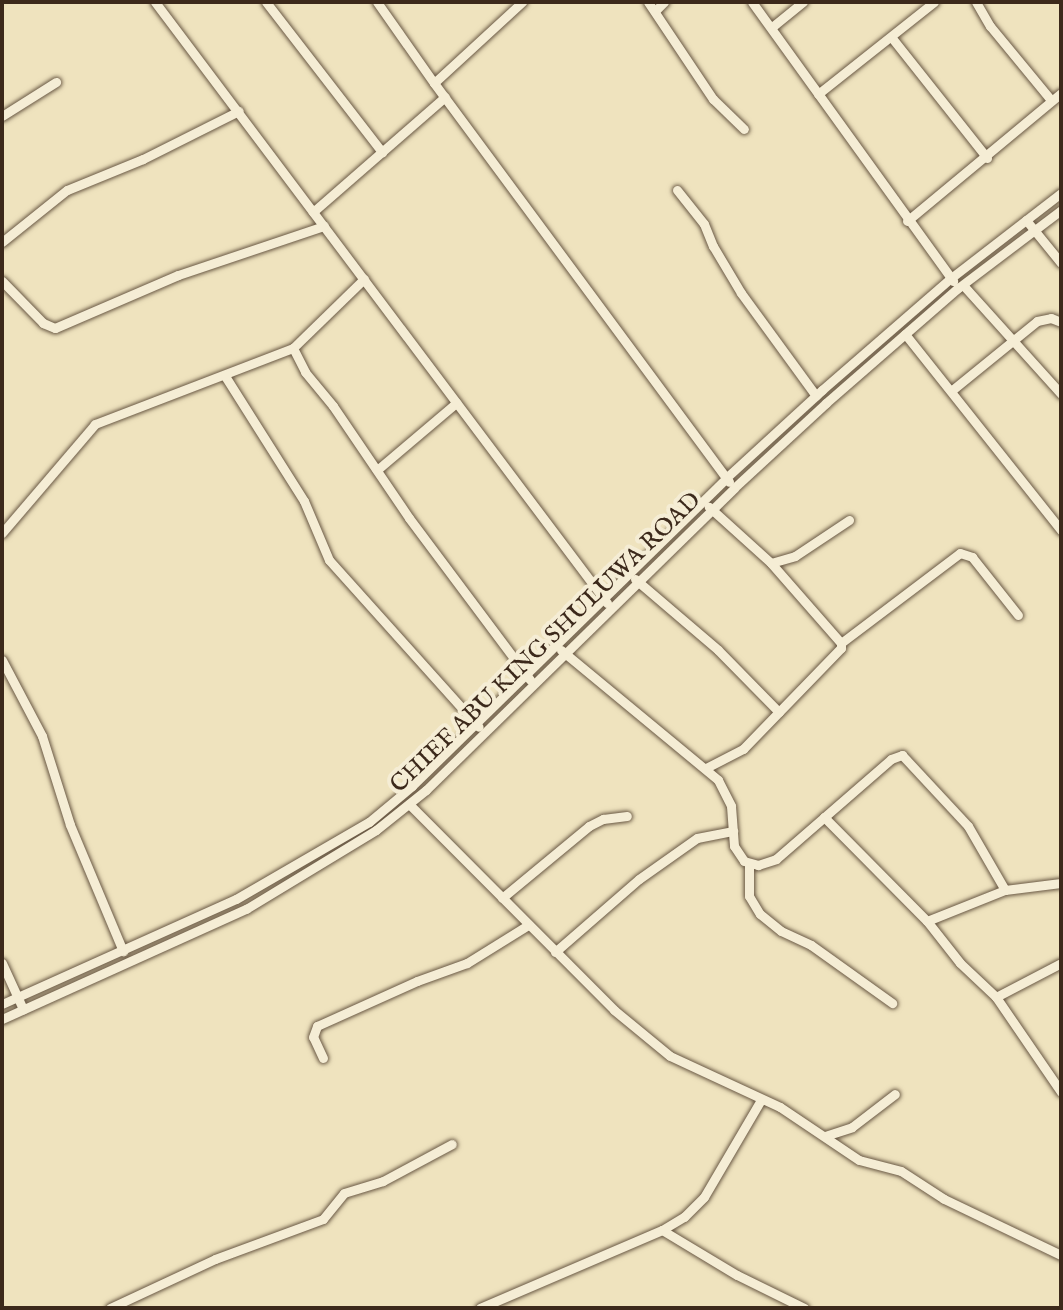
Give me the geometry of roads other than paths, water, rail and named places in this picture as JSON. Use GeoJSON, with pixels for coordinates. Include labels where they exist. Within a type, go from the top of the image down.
{"type":"FeatureCollection","features":[{"type":"Feature","properties":{"kind":"street"},"geometry":{"type":"LineString","coordinates":[[155,2],[607,603]]}},
{"type":"Feature","properties":{"kind":"street"},"geometry":{"type":"LineString","coordinates":[[266,2],[382,152]]}},
{"type":"Feature","properties":{"kind":"street"},"geometry":{"type":"LineString","coordinates":[[377,2],[734,488]]}},
{"type":"Feature","properties":{"kind":"street"},"geometry":{"type":"LineString","coordinates":[[434,83],[522,2]]}},
{"type":"Feature","properties":{"kind":"street"},"geometry":{"type":"LineString","coordinates":[[648,2],[713,99],[744,129]]}},
{"type":"Feature","properties":{"kind":"street"},"geometry":{"type":"LineString","coordinates":[[655,11],[664,2]]}},
{"type":"Feature","properties":{"kind":"street"},"geometry":{"type":"LineString","coordinates":[[752,2],[951,278],[1061,394]]}},
{"type":"Feature","properties":{"kind":"street"},"geometry":{"type":"LineString","coordinates":[[772,27],[803,2]]}},
{"type":"Feature","properties":{"kind":"street"},"geometry":{"type":"LineString","coordinates":[[818,94],[934,2]]}},
{"type":"Feature","properties":{"kind":"street"},"geometry":{"type":"LineString","coordinates":[[976,2],[990,26],[1051,100]]}},
{"type":"Feature","properties":{"kind":"street"},"geometry":{"type":"LineString","coordinates":[[892,38],[987,158]]}},
{"type":"Feature","properties":{"kind":"street"},"geometry":{"type":"LineString","coordinates":[[2,116],[56,82]]}},
{"type":"Feature","properties":{"kind":"street"},"geometry":{"type":"LineString","coordinates":[[907,221],[987,158],[1061,93]]}},
{"type":"Feature","properties":{"kind":"street"},"geometry":{"type":"LineString","coordinates":[[313,212],[445,97]]}},
{"type":"Feature","properties":{"kind":"street"},"geometry":{"type":"LineString","coordinates":[[2,242],[67,190],[143,159],[239,111]]}},
{"type":"Feature","properties":{"kind":"street"},"geometry":{"type":"LineString","coordinates":[[677,190],[704,224],[713,246],[741,293],[816,396]]}},
{"type":"Feature","properties":{"kind":"street"},"geometry":{"type":"LineString","coordinates":[[2,1004],[236,899],[369,822],[412,786],[557,646],[607,603],[630,574],[726,478],[816,396],[951,278],[1061,193]]}},
{"type":"Feature","properties":{"kind":"street","name":"CHIEF ABU KING SHULUWA ROAD"},"geometry":{"type":"LineString","coordinates":[[2,1019],[258,902],[352,846],[409,804],[566,654],[607,603],[638,582],[734,488],[905,334],[1061,210]]}},
{"type":"Feature","properties":{"kind":"street"},"geometry":{"type":"LineString","coordinates":[[1026,220],[1061,263]]}},
{"type":"Feature","properties":{"kind":"street"},"geometry":{"type":"LineString","coordinates":[[2,281],[43,323],[55,328],[178,275],[324,226]]}},
{"type":"Feature","properties":{"kind":"street"},"geometry":{"type":"LineString","coordinates":[[2,533],[95,424],[106,417],[225,376],[293,348],[364,279]]}},
{"type":"Feature","properties":{"kind":"street"},"geometry":{"type":"LineString","coordinates":[[951,391],[1037,321],[1051,318],[1061,322]]}},
{"type":"Feature","properties":{"kind":"street"},"geometry":{"type":"LineString","coordinates":[[905,334],[1061,530]]}},
{"type":"Feature","properties":{"kind":"street"},"geometry":{"type":"LineString","coordinates":[[293,348],[305,372],[533,685]]}},
{"type":"Feature","properties":{"kind":"street"},"geometry":{"type":"LineString","coordinates":[[225,376],[304,501],[329,560],[485,734]]}},
{"type":"Feature","properties":{"kind":"street"},"geometry":{"type":"LineString","coordinates":[[377,470],[456,403]]}},
{"type":"Feature","properties":{"kind":"street"},"geometry":{"type":"LineString","coordinates":[[704,502],[771,563],[841,643]]}},
{"type":"Feature","properties":{"kind":"street"},"geometry":{"type":"LineString","coordinates":[[771,563],[795,556],[849,520]]}},
{"type":"Feature","properties":{"kind":"street"},"geometry":{"type":"LineString","coordinates":[[706,768],[743,749],[833,660],[841,643],[960,553],[972,557],[1018,615]]}},
{"type":"Feature","properties":{"kind":"street"},"geometry":{"type":"LineString","coordinates":[[630,574],[718,650],[779,712]]}},
{"type":"Feature","properties":{"kind":"street"},"geometry":{"type":"LineString","coordinates":[[557,646],[706,768],[722,785],[731,806],[738,855],[749,863],[758,865],[776,859],[891,759],[902,755],[968,826],[1002,889]]}},
{"type":"Feature","properties":{"kind":"street"},"geometry":{"type":"LineString","coordinates":[[2,660],[42,736],[70,825],[127,961]]}},
{"type":"Feature","properties":{"kind":"street"},"geometry":{"type":"LineString","coordinates":[[409,804],[614,1010],[670,1056],[790,1113],[859,1160],[901,1171],[944,1199],[1061,1255]]}},
{"type":"Feature","properties":{"kind":"street"},"geometry":{"type":"LineString","coordinates":[[502,898],[589,826],[603,819],[627,816]]}},
{"type":"Feature","properties":{"kind":"street"},"geometry":{"type":"LineString","coordinates":[[824,817],[927,921],[960,963],[996,997],[1061,1092]]}},
{"type":"Feature","properties":{"kind":"street"},"geometry":{"type":"LineString","coordinates":[[555,952],[639,879],[685,846],[702,836],[733,831]]}},
{"type":"Feature","properties":{"kind":"street"},"geometry":{"type":"LineString","coordinates":[[749,863],[749,896],[760,914],[781,931],[811,945],[892,1003]]}},
{"type":"Feature","properties":{"kind":"street"},"geometry":{"type":"LineString","coordinates":[[927,921],[1002,889],[1061,883]]}},
{"type":"Feature","properties":{"kind":"street"},"geometry":{"type":"LineString","coordinates":[[323,1058],[313,1037],[317,1026],[467,963],[528,925]]}},
{"type":"Feature","properties":{"kind":"street"},"geometry":{"type":"LineString","coordinates":[[2,963],[23,1009]]}},
{"type":"Feature","properties":{"kind":"street"},"geometry":{"type":"LineString","coordinates":[[996,997],[1061,963]]}},
{"type":"Feature","properties":{"kind":"street"},"geometry":{"type":"LineString","coordinates":[[825,1136],[852,1127],[895,1094]]}},
{"type":"Feature","properties":{"kind":"street"},"geometry":{"type":"LineString","coordinates":[[480,1308],[662,1230],[684,1217],[704,1197],[761,1100]]}},
{"type":"Feature","properties":{"kind":"street"},"geometry":{"type":"LineString","coordinates":[[110,1308],[215,1259],[323,1219],[344,1193],[383,1181],[452,1144]]}},
{"type":"Feature","properties":{"kind":"street"},"geometry":{"type":"LineString","coordinates":[[662,1230],[737,1275],[804,1308]]}}]}
